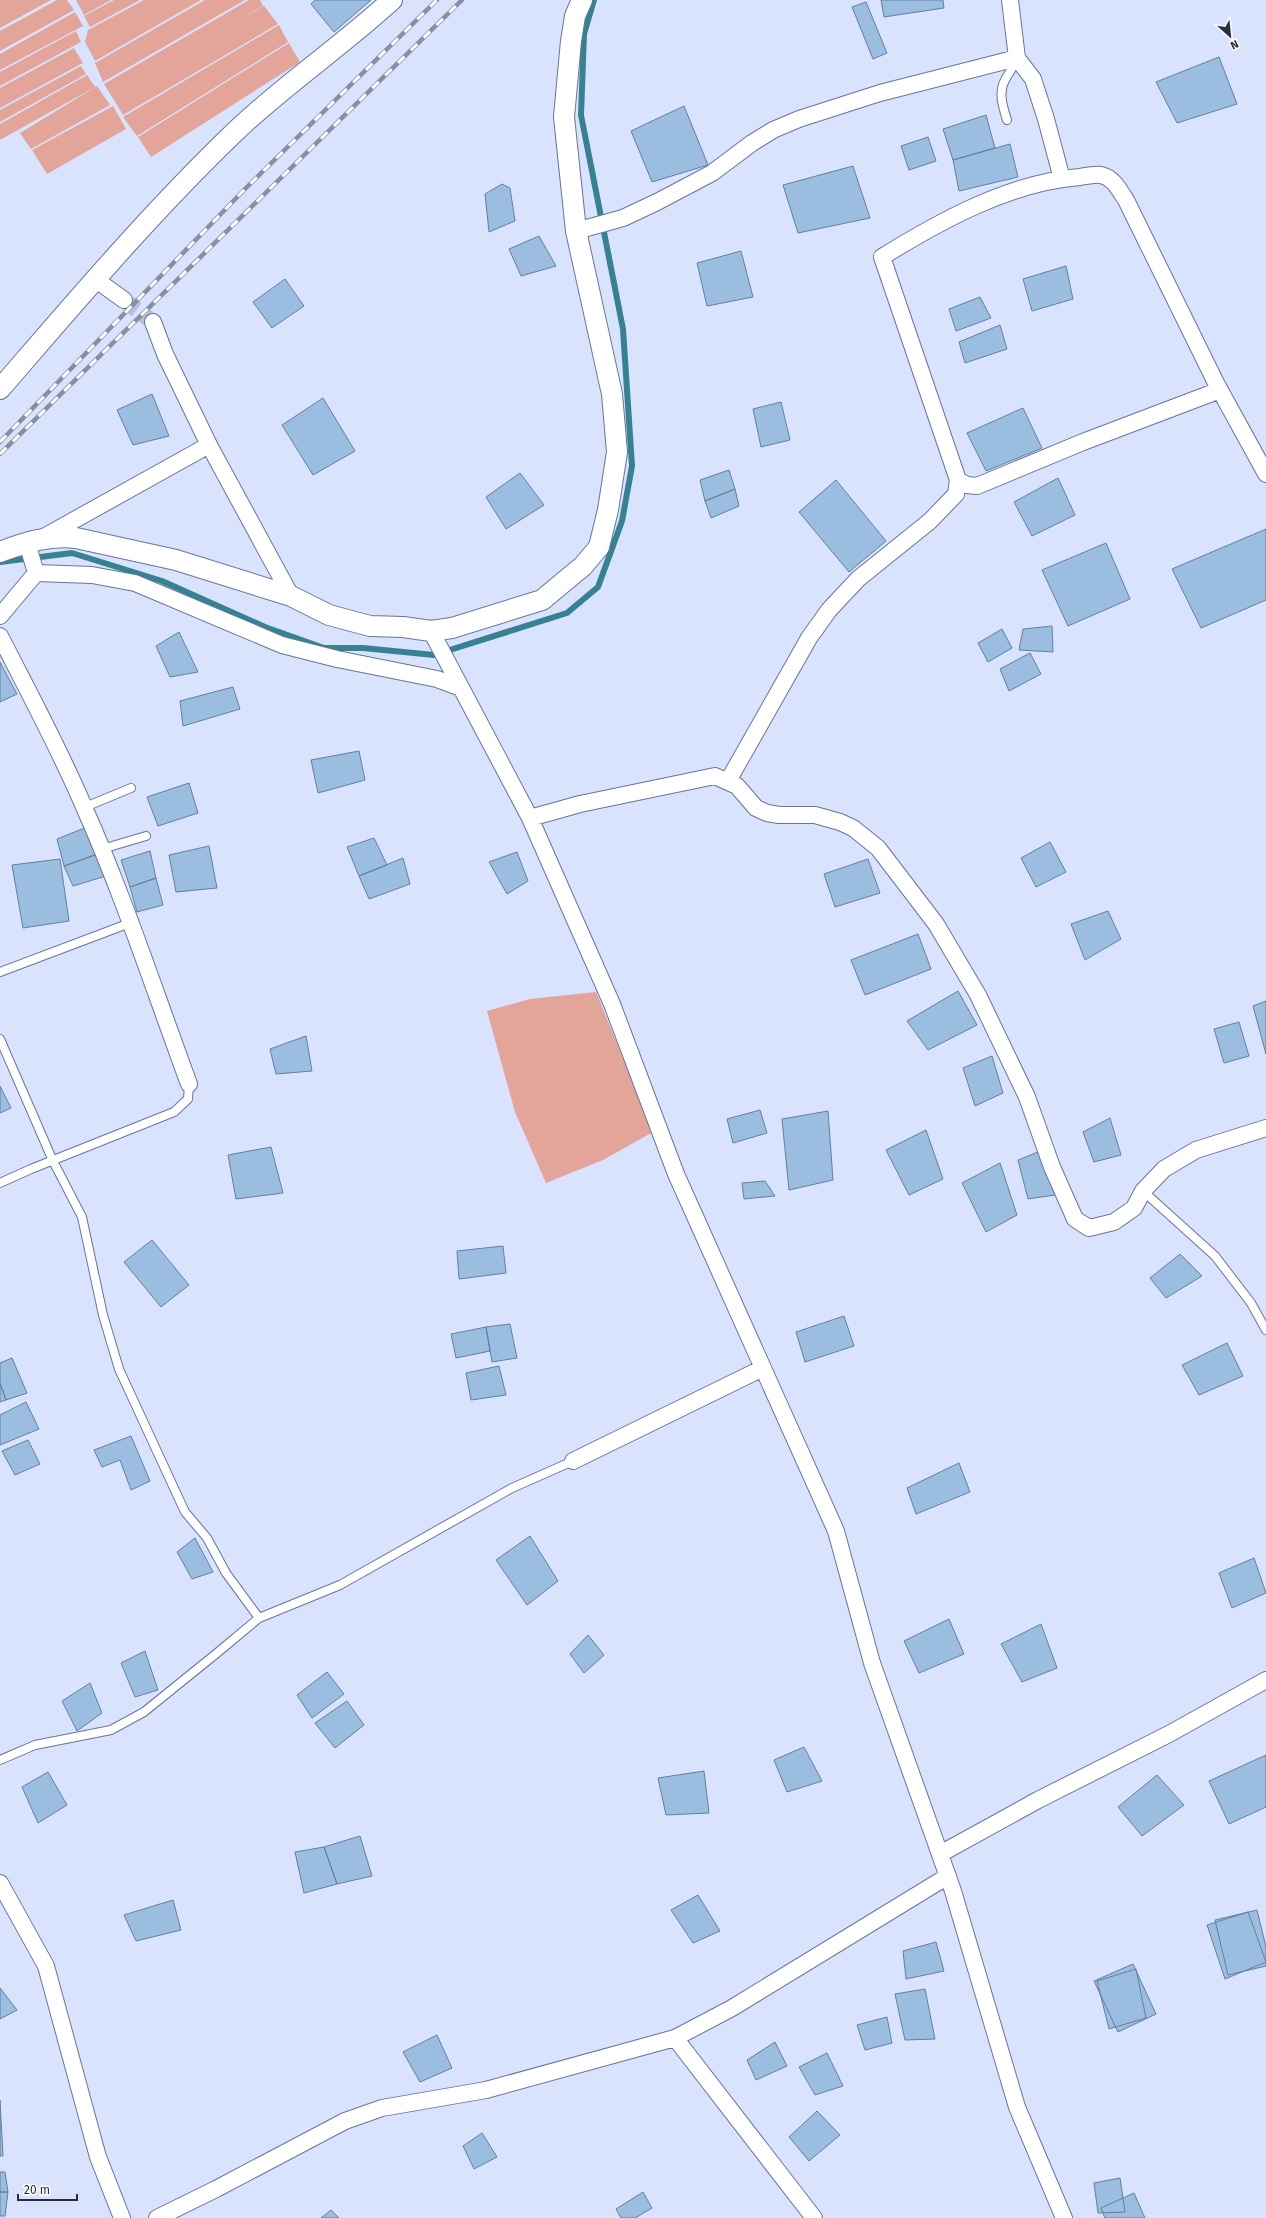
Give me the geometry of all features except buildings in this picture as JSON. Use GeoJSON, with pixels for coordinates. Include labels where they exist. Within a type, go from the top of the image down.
{"type":"FeatureCollection","features":[{"type":"Feature","properties":{"kind":"street"},"geometry":{"type":"LineString","coordinates":[[0,389],[95,279],[239,128],[290,83],[354,34],[392,0]]}},
{"type":"Feature","properties":{"kind":"street"},"geometry":{"type":"LineString","coordinates":[[435,639],[452,628],[542,600],[583,566],[599,547],[608,510],[617,452],[613,401],[564,117],[571,41],[575,16],[582,0]]}},
{"type":"Feature","properties":{"kind":"street"},"geometry":{"type":"LineString","coordinates":[[1010,0],[1017,58],[1032,79],[1046,119],[1062,179]]}},
{"type":"Feature","properties":{"kind":"street"},"geometry":{"type":"LineString","coordinates":[[584,229],[623,218],[696,183],[752,143],[773,130],[799,119],[880,93],[1017,58]]}},
{"type":"Feature","properties":{"kind":"street"},"geometry":{"type":"LineString","coordinates":[[728,781],[809,638],[829,610],[858,579],[930,521],[956,494],[958,480],[882,257],[934,225],[998,198],[1046,181],[1101,175],[1114,181],[1126,200],[1220,390],[1266,472]]}},
{"type":"Feature","properties":{"kind":"street"},"geometry":{"type":"LineString","coordinates":[[95,279],[124,300]]}},
{"type":"Feature","properties":{"kind":"street"},"geometry":{"type":"LineString","coordinates":[[153,322],[162,347],[209,445],[291,596]]}},
{"type":"Feature","properties":{"kind":"street"},"geometry":{"type":"LineString","coordinates":[[958,480],[967,485],[977,486],[1083,442],[1220,390]]}},
{"type":"Feature","properties":{"kind":"street"},"geometry":{"type":"LineString","coordinates":[[32,544],[209,445]]}},
{"type":"Feature","properties":{"kind":"street"},"geometry":{"type":"LineString","coordinates":[[0,552],[60,536],[76,538],[176,560],[291,596],[329,615],[370,626],[403,627],[435,639],[508,773],[530,818],[612,1004],[676,1174],[836,1531],[872,1663],[948,1876],[1017,2107],[1064,2218]]}},
{"type":"Feature","properties":{"kind":"street"},"geometry":{"type":"LineString","coordinates":[[0,616],[36,571],[32,544]]}},
{"type":"Feature","properties":{"kind":"street"},"geometry":{"type":"LineString","coordinates":[[36,571],[92,575],[135,583],[282,645],[337,659],[437,679],[457,681]]}},
{"type":"Feature","properties":{"kind":"street"},"geometry":{"type":"LineString","coordinates":[[0,636],[64,760],[85,807],[130,923],[188,1084]]}},
{"type":"Feature","properties":{"kind":"street"},"geometry":{"type":"LineString","coordinates":[[530,818],[580,804],[715,776],[737,786],[756,808],[767,813],[826,817],[853,828],[878,848],[936,924],[978,995],[1027,1097],[1052,1167],[1075,1219],[1089,1228],[1114,1222],[1134,1208],[1143,1191],[1164,1169],[1196,1150],[1266,1128]]}},
{"type":"Feature","properties":{"kind":"street"},"geometry":{"type":"LineString","coordinates":[[573,1461],[763,1368]]}},
{"type":"Feature","properties":{"kind":"street"},"geometry":{"type":"LineString","coordinates":[[940,1854],[1038,1800],[1169,1734],[1266,1680]]}},
{"type":"Feature","properties":{"kind":"street"},"geometry":{"type":"LineString","coordinates":[[157,2218],[216,2190],[345,2121],[375,2110],[486,2090],[675,2038],[732,2008],[948,1876]]}},
{"type":"Feature","properties":{"kind":"street"},"geometry":{"type":"LineString","coordinates":[[0,1883],[46,1966],[98,2157],[122,2218]]}},
{"type":"Feature","properties":{"kind":"street"},"geometry":{"type":"LineString","coordinates":[[675,2038],[814,2218]]}},
{"type":"Feature","properties":{"kind":"lane"},"geometry":{"type":"LineString","coordinates":[[1007,120],[1001,90],[1005,80],[1014,68],[1017,58]]}},
{"type":"Feature","properties":{"kind":"lane"},"geometry":{"type":"LineString","coordinates":[[85,807],[131,788]]}},
{"type":"Feature","properties":{"kind":"lane"},"geometry":{"type":"LineString","coordinates":[[102,849],[146,836]]}},
{"type":"Feature","properties":{"kind":"lane"},"geometry":{"type":"LineString","coordinates":[[0,972],[130,923]]}},
{"type":"Feature","properties":{"kind":"lane"},"geometry":{"type":"LineString","coordinates":[[0,1039],[53,1161],[82,1217],[103,1315],[119,1369],[185,1512],[207,1538],[226,1573],[259,1618]]}},
{"type":"Feature","properties":{"kind":"lane"},"geometry":{"type":"LineString","coordinates":[[0,1183],[174,1112],[188,1099],[188,1084]]}},
{"type":"Feature","properties":{"kind":"lane"},"geometry":{"type":"LineString","coordinates":[[1143,1191],[1215,1256],[1251,1303],[1266,1330]]}},
{"type":"Feature","properties":{"kind":"lane"},"geometry":{"type":"LineString","coordinates":[[0,1760],[35,1745],[111,1730],[144,1712],[259,1618],[340,1585],[462,1518],[512,1488],[573,1461]]}},
{"type":"Feature","properties":{"kind":"shaded area"},"geometry":{"type":"Polygon","coordinates":[[[0,0],[51,0],[0,28],[0,0]]]}},
{"type":"Feature","properties":{"kind":"shaded area"},"geometry":{"type":"Polygon","coordinates":[[[57,0],[67,0],[74,10],[0,51],[0,31],[57,0]]]}},
{"type":"Feature","properties":{"kind":"shaded area"},"geometry":{"type":"Polygon","coordinates":[[[76,0],[111,0],[84,15],[76,0]]]}},
{"type":"Feature","properties":{"kind":"shaded area"},"geometry":{"type":"Polygon","coordinates":[[[114,0],[140,0],[90,27],[84,16],[114,0]]]}},
{"type":"Feature","properties":{"kind":"shaded area"},"geometry":{"type":"Polygon","coordinates":[[[144,0],[201,0],[95,61],[85,42],[88,30],[144,0]]]}},
{"type":"Feature","properties":{"kind":"shaded area"},"geometry":{"type":"Polygon","coordinates":[[[205,0],[245,0],[103,82],[95,63],[205,0]]]}},
{"type":"Feature","properties":{"kind":"shaded area"},"geometry":{"type":"Polygon","coordinates":[[[249,0],[260,0],[263,6],[234,23],[264,6],[278,24],[123,115],[104,84],[249,0]]]}},
{"type":"Feature","properties":{"kind":"shaded area"},"geometry":{"type":"Polygon","coordinates":[[[75,12],[83,26],[0,70],[0,54],[75,12]]]}},
{"type":"Feature","properties":{"kind":"shaded area"},"geometry":{"type":"Polygon","coordinates":[[[279,25],[288,42],[137,136],[123,117],[279,25]]]}},
{"type":"Feature","properties":{"kind":"shaded area"},"geometry":{"type":"Polygon","coordinates":[[[76,31],[81,42],[0,86],[0,72],[76,31]]]}},
{"type":"Feature","properties":{"kind":"shaded area"},"geometry":{"type":"Polygon","coordinates":[[[289,43],[300,62],[151,157],[138,137],[289,43]]]}},
{"type":"Feature","properties":{"kind":"shaded area"},"geometry":{"type":"Polygon","coordinates":[[[74,48],[83,63],[0,108],[0,88],[74,48]]]}},
{"type":"Feature","properties":{"kind":"shaded area"},"geometry":{"type":"Polygon","coordinates":[[[81,66],[86,74],[0,122],[0,110],[81,66]]]}},
{"type":"Feature","properties":{"kind":"shaded area"},"geometry":{"type":"Polygon","coordinates":[[[87,75],[95,87],[0,140],[0,124],[87,75]]]}},
{"type":"Feature","properties":{"kind":"shaded area"},"geometry":{"type":"Polygon","coordinates":[[[97,86],[110,105],[31,149],[20,133],[97,86]]]}},
{"type":"Feature","properties":{"kind":"shaded area"},"geometry":{"type":"Polygon","coordinates":[[[113,106],[126,129],[47,174],[32,150],[113,106]]]}},
{"type":"Feature","properties":{"kind":"shaded area"},"geometry":{"type":"Polygon","coordinates":[[[596,992],[653,1132],[603,1160],[546,1183],[515,1112],[487,1011],[530,999],[596,992]]]}},
{"type":"Feature","properties":{"kind":"waterway"},"geometry":{"type":"LineString","coordinates":[[0,562],[72,553],[162,581],[265,627],[324,648],[363,648],[434,655],[567,613],[598,587],[622,521],[632,466],[623,329],[581,115],[584,34],[594,0]]}},
{"type":"Feature","properties":{"kind":"tunnel"},"geometry":{"type":"LineString","coordinates":[[124,300],[153,322]]}},
{"type":"Feature","properties":{"kind":"railway"},"geometry":{"type":"LineString","coordinates":[[0,442],[245,189],[437,0]]}},
{"type":"Feature","properties":{"kind":"railway"},"geometry":{"type":"LineString","coordinates":[[0,454],[462,0]]}}]}
